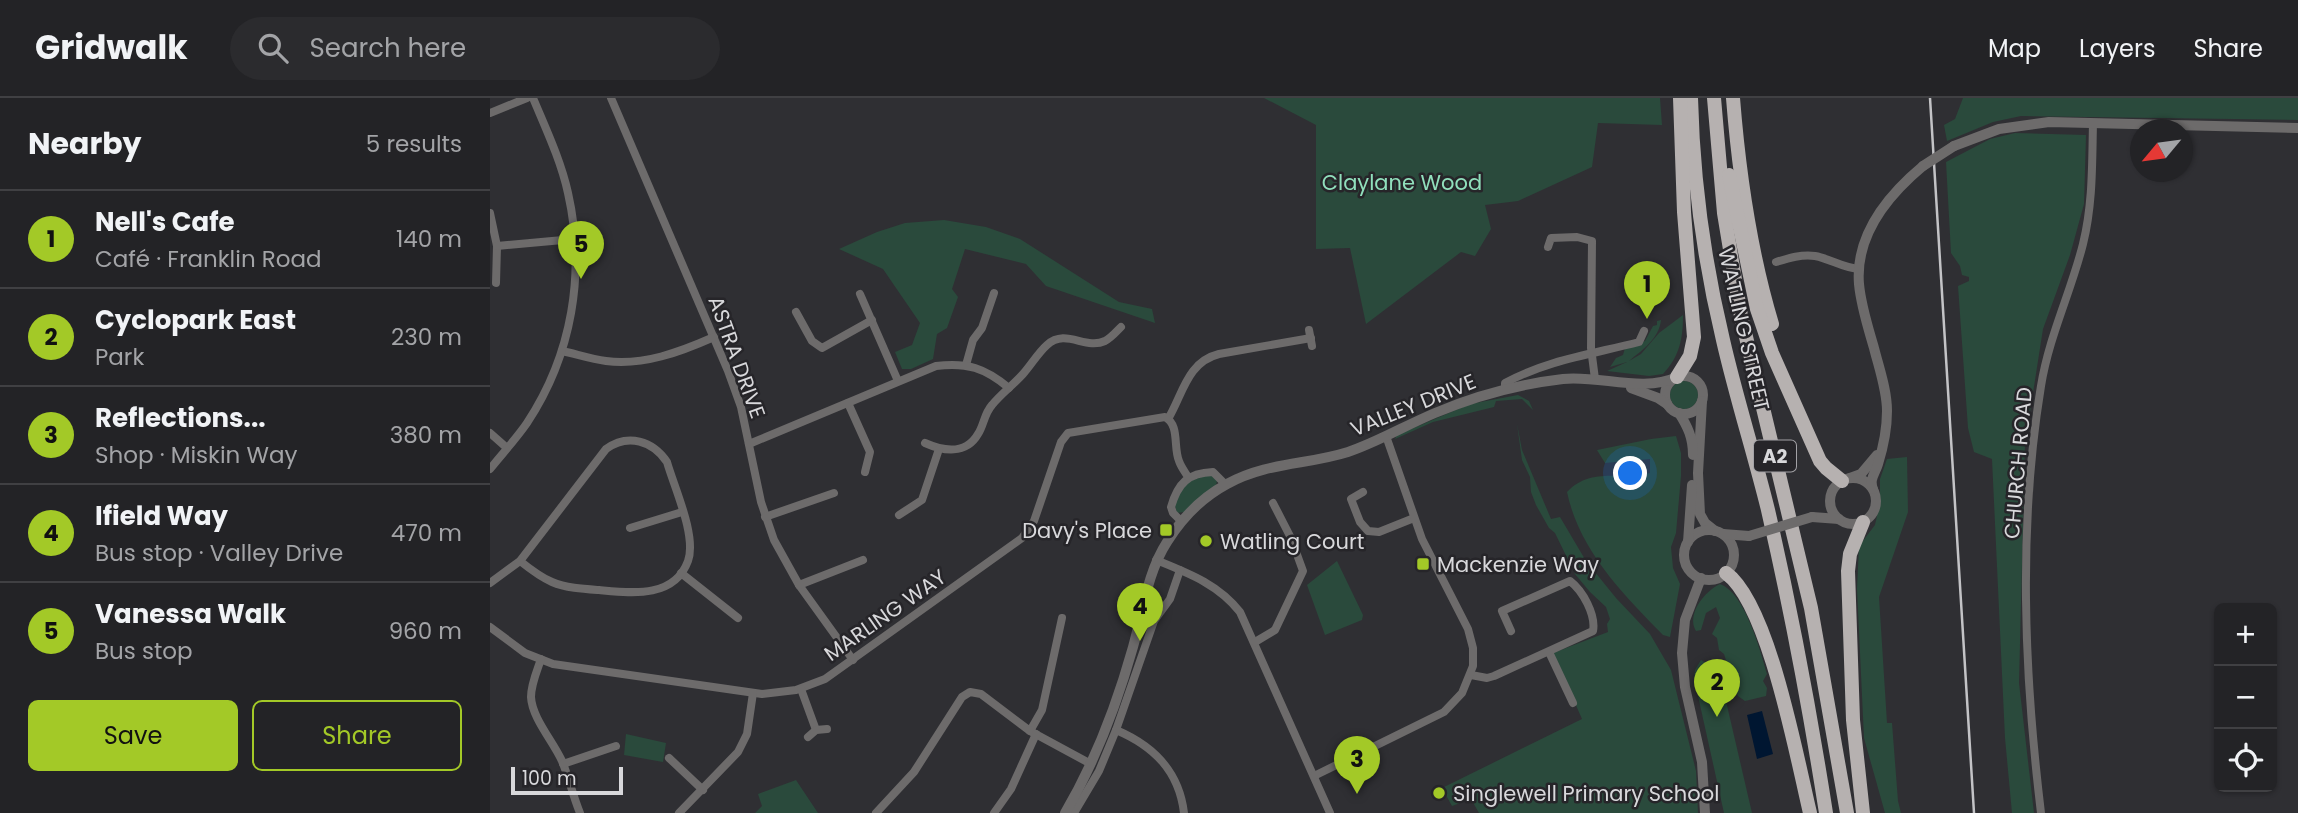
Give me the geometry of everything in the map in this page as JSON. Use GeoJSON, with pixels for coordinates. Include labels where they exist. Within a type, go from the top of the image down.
{"type":"FeatureCollection","features":[{"type":"Feature","properties":{"kind":"highway"},"geometry":{"type":"LineString","coordinates":[[1677,377],[1688,360],[1694,340],[1684,212],[1680,98]]}},
{"type":"Feature","properties":{"kind":"highway","name":"WATLING STREET"},"geometry":{"type":"LineString","coordinates":[[1691,98],[1704,248],[1723,341],[1767,506],[1783,579],[1826,813]]}},
{"type":"Feature","properties":{"kind":"highway"},"geometry":{"type":"LineString","coordinates":[[1715,98],[1732,198],[1751,286],[1769,346],[1820,461],[1826,468],[1846,480]]}},
{"type":"Feature","properties":{"kind":"highway","name":"WATLING STREET"},"geometry":{"type":"LineString","coordinates":[[1715,98],[1724,213],[1741,316],[1811,608],[1847,813]]}},
{"type":"Feature","properties":{"kind":"highway"},"geometry":{"type":"LineString","coordinates":[[1733,98],[1744,197],[1757,267],[1798,409]]}},
{"type":"Feature","properties":{"kind":"highway"},"geometry":{"type":"LineString","coordinates":[[1863,522],[1850,554],[1848,571],[1853,719],[1863,813]]}},
{"type":"Feature","properties":{"kind":"highway"},"geometry":{"type":"LineString","coordinates":[[1726,573],[1741,587],[1767,648],[1810,813]]}},
{"type":"Feature","properties":{"kind":"street"},"geometry":{"type":"LineString","coordinates":[[490,113],[527,98]]}},
{"type":"Feature","properties":{"kind":"street"},"geometry":{"type":"LineString","coordinates":[[490,469],[526,424],[548,385],[562,351],[575,293],[574,239],[568,193],[533,98]]}},
{"type":"Feature","properties":{"kind":"street","name":"ASTRA DRIVE"},"geometry":{"type":"LineString","coordinates":[[611,98],[714,337],[741,407],[752,469],[765,517],[799,585],[853,660]]}},
{"type":"Feature","properties":{"kind":"street"},"geometry":{"type":"LineString","coordinates":[[1688,542],[1700,532],[1749,536],[1815,516],[1839,519],[1850,524],[1863,522],[1874,512],[1876,504],[1871,481],[1878,464],[1887,404],[1862,304],[1859,269],[1863,244],[1880,211],[1898,189],[1923,166],[1954,146],[1986,132],[2017,125],[2093,123],[2298,128]]}},
{"type":"Feature","properties":{"kind":"street","name":"CHURCH ROAD"},"geometry":{"type":"LineString","coordinates":[[2041,813],[2031,722],[2027,638],[2031,484],[2038,409],[2047,357],[2079,259],[2088,221],[2093,123]]}},
{"type":"Feature","properties":{"kind":"street"},"geometry":{"type":"LineString","coordinates":[[490,213],[497,246],[496,284]]}},
{"type":"Feature","properties":{"kind":"street"},"geometry":{"type":"LineString","coordinates":[[1548,228],[1549,242],[1577,237],[1592,241],[1592,354],[1595,379]]}},
{"type":"Feature","properties":{"kind":"street"},"geometry":{"type":"LineString","coordinates":[[497,246],[574,239]]}},
{"type":"Feature","properties":{"kind":"street"},"geometry":{"type":"LineString","coordinates":[[1776,262],[1813,256],[1847,268],[1859,269]]}},
{"type":"Feature","properties":{"kind":"street"},"geometry":{"type":"LineString","coordinates":[[966,365],[973,340],[982,328],[994,293]]}},
{"type":"Feature","properties":{"kind":"street"},"geometry":{"type":"LineString","coordinates":[[860,295],[898,380]]}},
{"type":"Feature","properties":{"kind":"street"},"geometry":{"type":"LineString","coordinates":[[796,312],[812,341],[822,348],[872,320]]}},
{"type":"Feature","properties":{"kind":"street"},"geometry":{"type":"LineString","coordinates":[[925,443],[939,449],[957,450],[972,441],[978,435],[990,406],[1021,376],[1044,347],[1053,341],[1066,338],[1098,343],[1109,338],[1121,327]]}},
{"type":"Feature","properties":{"kind":"street"},"geometry":{"type":"LineString","coordinates":[[1505,390],[1505,383],[1557,361],[1619,351],[1639,342],[1644,331]]}},
{"type":"Feature","properties":{"kind":"street"},"geometry":{"type":"LineString","coordinates":[[562,351],[607,361],[634,361],[686,349],[714,337]]}},
{"type":"Feature","properties":{"kind":"street"},"geometry":{"type":"LineString","coordinates":[[1188,477],[1178,460],[1174,427],[1168,419],[1191,373],[1209,357],[1311,338]]}},
{"type":"Feature","properties":{"kind":"street"},"geometry":{"type":"LineString","coordinates":[[749,444],[936,366],[966,365],[992,374],[1009,388]]}},
{"type":"Feature","properties":{"kind":"street"},"geometry":{"type":"LineString","coordinates":[[1734,555],[1729,540],[1705,523],[1700,514],[1698,473],[1702,389],[1697,380],[1687,376],[1677,377],[1671,381],[1665,396],[1668,405],[1679,413],[1688,427],[1693,442],[1692,514],[1684,556],[1689,570],[1701,578],[1714,579],[1726,573],[1734,555],[1749,536]]}},
{"type":"Feature","properties":{"kind":"street","name":"VALLEY DRIVE"},"geometry":{"type":"LineString","coordinates":[[1065,813],[1091,764],[1120,688],[1156,560],[1181,521],[1205,498],[1225,484],[1262,469],[1342,453],[1453,406],[1505,390],[1562,379],[1595,379],[1652,385],[1677,377]]}},
{"type":"Feature","properties":{"kind":"street","name":"VALLEY DRIVE"},"geometry":{"type":"LineString","coordinates":[[1619,382],[1668,405]]}},
{"type":"Feature","properties":{"kind":"street"},"geometry":{"type":"LineString","coordinates":[[1679,413],[1693,412],[1702,401]]}},
{"type":"Feature","properties":{"kind":"street"},"geometry":{"type":"LineString","coordinates":[[848,403],[870,452],[864,472]]}},
{"type":"Feature","properties":{"kind":"street","name":"MARLING WAY"},"geometry":{"type":"LineString","coordinates":[[490,627],[515,647],[541,659],[574,668],[753,693],[775,694],[801,689],[825,679],[853,660],[1024,536],[1034,521],[1066,434],[1154,418],[1168,419]]}},
{"type":"Feature","properties":{"kind":"street"},"geometry":{"type":"LineString","coordinates":[[490,433],[507,448]]}},
{"type":"Feature","properties":{"kind":"street"},"geometry":{"type":"LineString","coordinates":[[1314,776],[1444,712],[1462,693],[1471,674],[1473,656],[1468,629],[1431,558],[1386,436]]}},
{"type":"Feature","properties":{"kind":"street"},"geometry":{"type":"LineString","coordinates":[[490,583],[520,561],[606,449],[622,441],[637,440],[652,445],[660,452],[667,462],[690,545],[688,561],[669,585],[639,593],[569,587],[552,582],[520,561]]}},
{"type":"Feature","properties":{"kind":"street"},"geometry":{"type":"LineString","coordinates":[[899,515],[922,500],[939,449]]}},
{"type":"Feature","properties":{"kind":"street"},"geometry":{"type":"LineString","coordinates":[[1815,516],[1831,499],[1836,486],[1866,469],[1880,450]]}},
{"type":"Feature","properties":{"kind":"street"},"geometry":{"type":"LineString","coordinates":[[1181,521],[1173,513],[1171,505],[1188,477],[1213,472],[1225,484]]}},
{"type":"Feature","properties":{"kind":"street"},"geometry":{"type":"LineString","coordinates":[[1846,480],[1862,480],[1873,489]]}},
{"type":"Feature","properties":{"kind":"street"},"geometry":{"type":"LineString","coordinates":[[1363,492],[1351,499],[1359,520],[1368,531],[1379,532],[1414,517]]}},
{"type":"Feature","properties":{"kind":"street"},"geometry":{"type":"LineString","coordinates":[[765,517],[834,493]]}},
{"type":"Feature","properties":{"kind":"street"},"geometry":{"type":"LineString","coordinates":[[1831,499],[1834,513],[1839,519]]}},
{"type":"Feature","properties":{"kind":"street"},"geometry":{"type":"LineString","coordinates":[[1255,642],[1275,630],[1303,571],[1291,538],[1273,503]]}},
{"type":"Feature","properties":{"kind":"street"},"geometry":{"type":"LineString","coordinates":[[630,528],[682,512]]}},
{"type":"Feature","properties":{"kind":"street"},"geometry":{"type":"LineString","coordinates":[[799,585],[863,560]]}},
{"type":"Feature","properties":{"kind":"street"},"geometry":{"type":"LineString","coordinates":[[1156,560],[1211,584],[1228,598],[1242,616],[1330,813]]}},
{"type":"Feature","properties":{"kind":"street"},"geometry":{"type":"LineString","coordinates":[[1074,813],[1099,771],[1154,621],[1170,598],[1180,570]]}},
{"type":"Feature","properties":{"kind":"street"},"geometry":{"type":"LineString","coordinates":[[681,573],[738,618]]}},
{"type":"Feature","properties":{"kind":"street"},"geometry":{"type":"LineString","coordinates":[[1701,578],[1685,620],[1682,653],[1685,687],[1702,762],[1705,813]]}},
{"type":"Feature","properties":{"kind":"street"},"geometry":{"type":"LineString","coordinates":[[1471,674],[1487,678],[1494,676],[1593,631],[1595,622],[1578,587],[1570,581],[1502,611],[1511,631]]}},
{"type":"Feature","properties":{"kind":"street"},"geometry":{"type":"LineString","coordinates":[[993,813],[1011,789],[1042,710],[1062,618]]}},
{"type":"Feature","properties":{"kind":"street"},"geometry":{"type":"LineString","coordinates":[[1549,652],[1573,704]]}},
{"type":"Feature","properties":{"kind":"street"},"geometry":{"type":"LineString","coordinates":[[541,659],[531,698],[536,716],[550,736],[563,764],[580,813]]}},
{"type":"Feature","properties":{"kind":"street"},"geometry":{"type":"LineString","coordinates":[[801,689],[816,730]]}},
{"type":"Feature","properties":{"kind":"street"},"geometry":{"type":"LineString","coordinates":[[876,813],[914,772],[966,693],[970,692],[981,694],[1033,732],[1091,764]]}},
{"type":"Feature","properties":{"kind":"street"},"geometry":{"type":"LineString","coordinates":[[679,813],[738,752],[747,734],[753,693]]}},
{"type":"Feature","properties":{"kind":"street"},"geometry":{"type":"LineString","coordinates":[[808,737],[816,730],[827,729]]}},
{"type":"Feature","properties":{"kind":"street"},"geometry":{"type":"LineString","coordinates":[[1116,730],[1135,738],[1162,759],[1174,776],[1184,813]]}},
{"type":"Feature","properties":{"kind":"street"},"geometry":{"type":"LineString","coordinates":[[563,764],[616,746]]}},
{"type":"Feature","properties":{"kind":"street"},"geometry":{"type":"LineString","coordinates":[[669,758],[703,790]]}},
{"type":"Feature","properties":{"kind":"green space","name":"Claylane Wood"},"geometry":{"type":"Polygon","coordinates":[[[1264,98],[1660,98],[1662,125],[1598,123],[1592,167],[1518,201],[1485,205],[1491,229],[1475,256],[1461,252],[1366,324],[1350,248],[1316,249],[1316,125],[1264,98]]]}},
{"type":"Feature","properties":{"kind":"green space"},"geometry":{"type":"Polygon","coordinates":[[[1963,98],[2298,98],[2298,120],[2021,116],[1993,122],[1947,141],[1944,125],[1955,119],[1963,98]]]}},
{"type":"Feature","properties":{"kind":"green space"},"geometry":{"type":"Polygon","coordinates":[[[2015,133],[2086,135],[2084,204],[2070,255],[2043,329],[2025,444],[2019,683],[2034,813],[2012,813],[2005,738],[1992,459],[1974,452],[1968,428],[1958,286],[1969,281],[1969,277],[1962,275],[1960,266],[1951,253],[1946,162],[1990,139],[2015,133]]]}},
{"type":"Feature","properties":{"kind":"green space"},"geometry":{"type":"Polygon","coordinates":[[[944,220],[986,227],[1020,239],[1119,302],[1152,309],[1155,323],[1046,286],[1026,264],[965,249],[952,289],[958,297],[947,328],[937,334],[933,359],[911,369],[902,369],[895,352],[912,345],[920,323],[883,269],[839,249],[905,223],[944,220]]]}},
{"type":"Feature","properties":{"kind":"green space"},"geometry":{"type":"Polygon","coordinates":[[[1683,315],[1679,346],[1663,374],[1649,376],[1607,371],[1627,362],[1610,367],[1616,358],[1623,355],[1625,348],[1645,341],[1657,321],[1661,320],[1657,333],[1629,361],[1641,354],[1659,333],[1683,315]]]}},
{"type":"Feature","properties":{"kind":"green space"},"geometry":{"type":"Polygon","coordinates":[[[1684,381],[1694,385],[1698,395],[1694,405],[1684,409],[1674,405],[1670,395],[1674,385],[1684,381]]]}},
{"type":"Feature","properties":{"kind":"green space"},"geometry":{"type":"Polygon","coordinates":[[[1518,395],[1529,401],[1533,410],[1522,399],[1496,401],[1494,407],[1433,422],[1395,439],[1397,435],[1470,404],[1518,395]]]}},
{"type":"Feature","properties":{"kind":"green space"},"geometry":{"type":"Polygon","coordinates":[[[1517,424],[1522,450],[1551,519],[1560,517],[1586,561],[1650,634],[1671,670],[1696,771],[1698,813],[1479,813],[1471,799],[1452,806],[1442,788],[1582,719],[1553,653],[1608,632],[1607,624],[1610,619],[1606,607],[1575,574],[1555,533],[1549,528],[1536,505],[1531,492],[1530,477],[1522,460],[1517,424]]]}},
{"type":"Feature","properties":{"kind":"green space"},"geometry":{"type":"Polygon","coordinates":[[[1676,436],[1681,453],[1681,476],[1676,533],[1671,547],[1673,568],[1680,584],[1670,637],[1663,635],[1604,570],[1581,533],[1567,492],[1586,479],[1650,473],[1650,459],[1605,463],[1597,450],[1676,436]]]}},
{"type":"Feature","properties":{"kind":"green space"},"geometry":{"type":"Polygon","coordinates":[[[1907,457],[1908,512],[1879,597],[1887,723],[1892,723],[1901,813],[1885,813],[1864,738],[1857,589],[1859,546],[1875,525],[1880,502],[1880,479],[1887,459],[1907,457]]]}},
{"type":"Feature","properties":{"kind":"green space"},"geometry":{"type":"Polygon","coordinates":[[[1210,474],[1217,481],[1216,485],[1184,512],[1177,513],[1174,503],[1187,482],[1210,474]]]}},
{"type":"Feature","properties":{"kind":"green space"},"geometry":{"type":"Polygon","coordinates":[[[1337,561],[1363,615],[1362,620],[1325,635],[1307,585],[1337,561]]]}},
{"type":"Feature","properties":{"kind":"green space"},"geometry":{"type":"Polygon","coordinates":[[[1720,584],[1737,598],[1750,623],[1767,674],[1763,681],[1767,688],[1766,696],[1745,701],[1738,696],[1724,654],[1719,650],[1717,638],[1712,634],[1720,618],[1716,607],[1706,613],[1701,630],[1696,631],[1693,617],[1695,611],[1703,597],[1720,584]]]}},
{"type":"Feature","properties":{"kind":"green space"},"geometry":{"type":"Polygon","coordinates":[[[1701,660],[1719,671],[1752,813],[1724,813],[1694,678],[1701,660]]]}},
{"type":"Feature","properties":{"kind":"green space"},"geometry":{"type":"Polygon","coordinates":[[[626,734],[666,743],[663,762],[624,755],[626,734]]]}},
{"type":"Feature","properties":{"kind":"green space"},"geometry":{"type":"Polygon","coordinates":[[[796,780],[818,813],[755,813],[762,806],[758,794],[796,780]]]}},
{"type":"Feature","properties":{"kind":"water"},"geometry":{"type":"Polygon","coordinates":[[[1762,711],[1773,754],[1757,759],[1747,715],[1762,711]]]}},
{"type":"Feature","properties":{"kind":"railway"},"geometry":{"type":"LineString","coordinates":[[1930,98],[1974,813]]}},
{"type":"Feature","properties":{"kind":"place","name":"Vanessa Walk"},"geometry":{"type":"Point","coordinates":[581,279]}},
{"type":"Feature","properties":{"kind":"place","name":"Nell's Cafe"},"geometry":{"type":"Point","coordinates":[1647,319]}},
{"type":"Feature","properties":{"kind":"place","name":"Davy's Place"},"geometry":{"type":"Point","coordinates":[1166,530]}},
{"type":"Feature","properties":{"kind":"place","name":"Watling Court"},"geometry":{"type":"Point","coordinates":[1206,541]}},
{"type":"Feature","properties":{"kind":"place","name":"Mackenzie Way"},"geometry":{"type":"Point","coordinates":[1423,564]}},
{"type":"Feature","properties":{"kind":"place","name":"Ifield Way"},"geometry":{"type":"Point","coordinates":[1140,641]}},
{"type":"Feature","properties":{"kind":"place","name":"Cyclopark East"},"geometry":{"type":"Point","coordinates":[1717,717]}},
{"type":"Feature","properties":{"kind":"place","name":"Singlewell Primary School"},"geometry":{"type":"Point","coordinates":[1439,793]}},
{"type":"Feature","properties":{"kind":"place","name":"Reflections..."},"geometry":{"type":"Point","coordinates":[1357,794]}}]}
